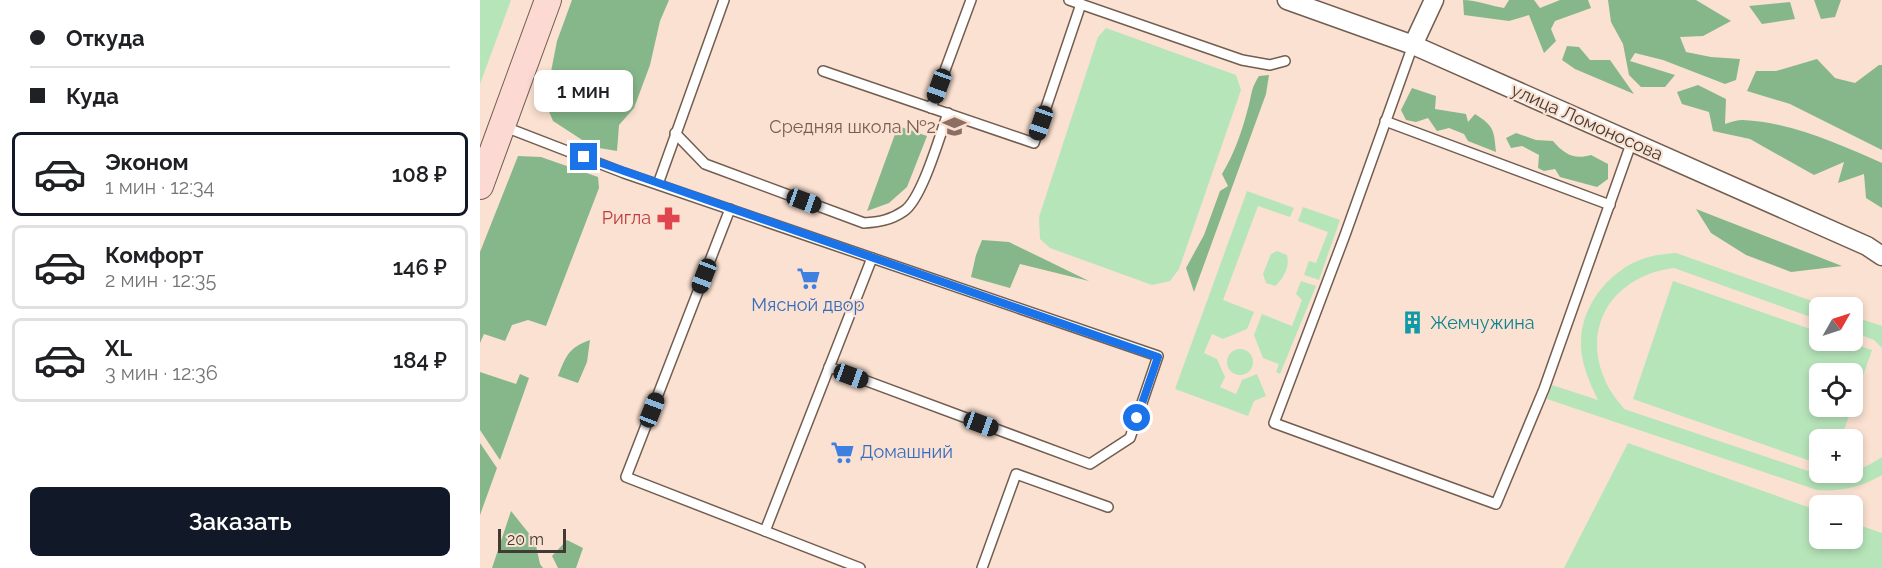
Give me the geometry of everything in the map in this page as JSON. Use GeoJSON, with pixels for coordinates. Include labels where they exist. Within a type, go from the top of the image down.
{"type":"FeatureCollection","features":[{"type":"Feature","properties":{"kind":"street"},"geometry":{"type":"LineString","coordinates":[[480,186],[548,0]]}},
{"type":"Feature","properties":{"kind":"street","name":"улица Ломоносова"},"geometry":{"type":"LineString","coordinates":[[1287,0],[1413,45],[1867,246],[1882,256]]}},
{"type":"Feature","properties":{"kind":"street"},"geometry":{"type":"LineString","coordinates":[[1413,45],[1434,0]]}},
{"type":"Feature","properties":{"kind":"lane"},"geometry":{"type":"LineString","coordinates":[[658,184],[724,0]]}},
{"type":"Feature","properties":{"kind":"lane"},"geometry":{"type":"LineString","coordinates":[[931,108],[971,0]]}},
{"type":"Feature","properties":{"kind":"lane"},"geometry":{"type":"LineString","coordinates":[[1069,0],[1242,60],[1270,65],[1285,61]]}},
{"type":"Feature","properties":{"kind":"lane"},"geometry":{"type":"LineString","coordinates":[[824,71],[1034,142],[1081,4]]}},
{"type":"Feature","properties":{"kind":"lane"},"geometry":{"type":"LineString","coordinates":[[1413,45],[1274,423],[1496,504],[1544,389],[1632,141]]}},
{"type":"Feature","properties":{"kind":"lane"},"geometry":{"type":"LineString","coordinates":[[675,133],[705,165],[864,223],[885,222],[906,210],[919,191],[948,113]]}},
{"type":"Feature","properties":{"kind":"lane"},"geometry":{"type":"LineString","coordinates":[[1385,121],[1610,206]]}},
{"type":"Feature","properties":{"kind":"lane"},"geometry":{"type":"LineString","coordinates":[[502,126],[658,184],[1158,357],[1130,438],[1089,464],[829,368]]}},
{"type":"Feature","properties":{"kind":"lane"},"geometry":{"type":"LineString","coordinates":[[730,209],[626,477],[860,568]]}},
{"type":"Feature","properties":{"kind":"lane"},"geometry":{"type":"LineString","coordinates":[[765,531],[872,258]]}},
{"type":"Feature","properties":{"kind":"lane"},"geometry":{"type":"LineString","coordinates":[[982,568],[1016,474],[1108,507]]}},
{"type":"Feature","properties":{"kind":"green space"},"geometry":{"type":"Polygon","coordinates":[[[480,0],[511,0],[480,84],[480,0]]]}},
{"type":"Feature","properties":{"kind":"green space"},"geometry":{"type":"Polygon","coordinates":[[[572,0],[669,0],[660,21],[650,65],[634,108],[619,125],[617,151],[593,147],[553,121],[545,102],[557,41],[572,0]]]}},
{"type":"Feature","properties":{"kind":"green space"},"geometry":{"type":"Polygon","coordinates":[[[1463,0],[1504,8],[1509,0],[1534,0],[1540,8],[1560,0],[1588,0],[1591,8],[1555,21],[1551,29],[1556,41],[1544,53],[1529,15],[1509,21],[1464,15],[1463,0]]]}},
{"type":"Feature","properties":{"kind":"green space"},"geometry":{"type":"Polygon","coordinates":[[[1608,0],[1696,0],[1731,21],[1703,36],[1680,37],[1686,52],[1740,59],[1736,80],[1725,84],[1663,60],[1635,53],[1630,61],[1675,75],[1665,87],[1641,87],[1629,75],[1623,44],[1611,22],[1608,0]]]}},
{"type":"Feature","properties":{"kind":"green space"},"geometry":{"type":"Polygon","coordinates":[[[1814,0],[1841,0],[1835,17],[1821,19],[1814,0]]]}},
{"type":"Feature","properties":{"kind":"green space"},"geometry":{"type":"Polygon","coordinates":[[[1790,2],[1795,19],[1762,24],[1749,6],[1790,2]]]}},
{"type":"Feature","properties":{"kind":"green space"},"geometry":{"type":"Polygon","coordinates":[[[1106,28],[1236,75],[1241,90],[1179,269],[1170,281],[1152,285],[1050,248],[1040,239],[1039,217],[1098,37],[1106,28]]]}},
{"type":"Feature","properties":{"kind":"green space"},"geometry":{"type":"Polygon","coordinates":[[[1567,46],[1579,47],[1590,60],[1610,60],[1634,94],[1575,69],[1562,60],[1567,46]]]}},
{"type":"Feature","properties":{"kind":"green space"},"geometry":{"type":"Polygon","coordinates":[[[1817,59],[1835,78],[1855,83],[1882,65],[1882,150],[1790,104],[1747,91],[1756,71],[1776,71],[1817,59]]]}},
{"type":"Feature","properties":{"kind":"green space"},"geometry":{"type":"Polygon","coordinates":[[[1269,75],[1266,94],[1194,292],[1186,268],[1204,235],[1220,191],[1228,186],[1222,174],[1240,136],[1254,85],[1259,76],[1269,75]]]}},
{"type":"Feature","properties":{"kind":"green space"},"geometry":{"type":"Polygon","coordinates":[[[1698,85],[1726,99],[1725,124],[1743,120],[1797,129],[1882,163],[1882,208],[1866,198],[1864,174],[1838,183],[1844,162],[1814,175],[1750,139],[1713,131],[1709,112],[1682,104],[1677,92],[1698,85]]]}},
{"type":"Feature","properties":{"kind":"green space"},"geometry":{"type":"Polygon","coordinates":[[[1412,88],[1436,96],[1435,109],[1466,114],[1468,122],[1475,114],[1481,118],[1492,129],[1496,152],[1468,141],[1464,134],[1449,128],[1437,131],[1428,118],[1416,122],[1406,120],[1401,110],[1412,88]]]}},
{"type":"Feature","properties":{"kind":"green space"},"geometry":{"type":"Polygon","coordinates":[[[898,126],[927,136],[907,187],[889,203],[867,211],[898,126]]]}},
{"type":"Feature","properties":{"kind":"green space"},"geometry":{"type":"Polygon","coordinates":[[[1516,133],[1536,140],[1553,141],[1565,152],[1574,156],[1591,155],[1608,164],[1608,179],[1597,187],[1560,177],[1555,169],[1544,171],[1538,168],[1539,155],[1522,146],[1511,148],[1506,138],[1516,133]]]}},
{"type":"Feature","properties":{"kind":"green space"},"geometry":{"type":"Polygon","coordinates":[[[518,156],[541,157],[598,177],[599,188],[546,326],[528,320],[512,325],[505,341],[484,334],[480,343],[480,252],[518,156]]]}},
{"type":"Feature","properties":{"kind":"green space"},"geometry":{"type":"Polygon","coordinates":[[[1247,191],[1294,208],[1290,217],[1258,206],[1223,300],[1254,312],[1247,329],[1223,339],[1212,334],[1204,353],[1217,359],[1225,377],[1220,387],[1236,394],[1242,380],[1257,374],[1266,396],[1254,401],[1248,416],[1175,389],[1247,191]]]}},
{"type":"Feature","properties":{"kind":"green space"},"geometry":{"type":"Polygon","coordinates":[[[1303,207],[1340,220],[1319,280],[1304,275],[1309,261],[1316,263],[1328,232],[1298,221],[1303,207]]]}},
{"type":"Feature","properties":{"kind":"green space"},"geometry":{"type":"Polygon","coordinates":[[[1696,209],[1842,266],[1791,272],[1746,255],[1711,233],[1696,209]]]}},
{"type":"Feature","properties":{"kind":"green space"},"geometry":{"type":"Polygon","coordinates":[[[982,240],[1009,242],[1089,281],[1020,264],[1010,288],[971,277],[982,240]]]}},
{"type":"Feature","properties":{"kind":"green space"},"geometry":{"type":"Polygon","coordinates":[[[1277,251],[1287,255],[1288,263],[1284,276],[1275,286],[1266,283],[1263,274],[1271,254],[1277,251]]]}},
{"type":"Feature","properties":{"kind":"green space"},"geometry":{"type":"Polygon","coordinates":[[[1676,253],[1809,300],[1809,316],[1674,268],[1652,273],[1632,282],[1617,295],[1606,310],[1599,328],[1597,348],[1601,368],[1610,390],[1624,409],[1809,471],[1809,483],[1863,483],[1863,468],[1882,457],[1882,475],[1867,483],[1851,488],[1817,490],[1547,399],[1552,385],[1598,400],[1582,357],[1582,327],[1587,313],[1602,287],[1613,276],[1639,260],[1661,254],[1676,253]]]}},
{"type":"Feature","properties":{"kind":"green space"},"geometry":{"type":"Polygon","coordinates":[[[1301,281],[1316,286],[1280,374],[1276,372],[1279,364],[1263,358],[1254,335],[1262,314],[1292,326],[1302,300],[1296,294],[1301,281]]]}},
{"type":"Feature","properties":{"kind":"green space"},"geometry":{"type":"Polygon","coordinates":[[[1673,281],[1809,329],[1809,351],[1863,351],[1863,347],[1872,350],[1863,376],[1863,363],[1809,363],[1809,417],[1849,417],[1844,429],[1809,429],[1809,461],[1633,399],[1673,281]]]}},
{"type":"Feature","properties":{"kind":"green space"},"geometry":{"type":"Polygon","coordinates":[[[1863,320],[1882,326],[1882,348],[1874,340],[1863,336],[1863,320]]]}},
{"type":"Feature","properties":{"kind":"green space"},"geometry":{"type":"Polygon","coordinates":[[[590,340],[587,362],[578,383],[558,376],[572,350],[590,340]]]}},
{"type":"Feature","properties":{"kind":"green space"},"geometry":{"type":"Polygon","coordinates":[[[1240,349],[1249,353],[1253,362],[1249,371],[1240,375],[1231,371],[1227,362],[1231,353],[1240,349]]]}},
{"type":"Feature","properties":{"kind":"green space"},"geometry":{"type":"Polygon","coordinates":[[[480,372],[516,384],[520,374],[529,378],[500,460],[480,430],[480,372]]]}},
{"type":"Feature","properties":{"kind":"green space"},"geometry":{"type":"Polygon","coordinates":[[[480,443],[497,468],[480,515],[480,443]]]}},
{"type":"Feature","properties":{"kind":"green space"},"geometry":{"type":"Polygon","coordinates":[[[1628,443],[1809,507],[1809,549],[1863,549],[1863,526],[1882,533],[1882,568],[1564,568],[1628,443]]]}},
{"type":"Feature","properties":{"kind":"green space"},"geometry":{"type":"Polygon","coordinates":[[[511,511],[535,541],[543,568],[492,568],[511,511]]]}},
{"type":"Feature","properties":{"kind":"green space"},"geometry":{"type":"Polygon","coordinates":[[[567,540],[583,548],[576,568],[558,568],[552,556],[567,540]]]}},
{"type":"Feature","properties":{"kind":"place","name":"Средняя школа №2"},"geometry":{"type":"Point","coordinates":[954,127]}},
{"type":"Feature","properties":{"kind":"place","name":"Ригла"},"geometry":{"type":"Point","coordinates":[669,218]}},
{"type":"Feature","properties":{"kind":"place","name":"Мясной двор"},"geometry":{"type":"Point","coordinates":[808,279]}},
{"type":"Feature","properties":{"kind":"place","name":"Жемчужина"},"geometry":{"type":"Point","coordinates":[1412,323]}},
{"type":"Feature","properties":{"kind":"place","name":"Домашний"},"geometry":{"type":"Point","coordinates":[842,452]}},
{"type":"Feature","properties":{"kind":"route"},"geometry":{"type":"LineString","coordinates":[[584,157],[641,179],[1158,357],[1137,418]]}}]}
